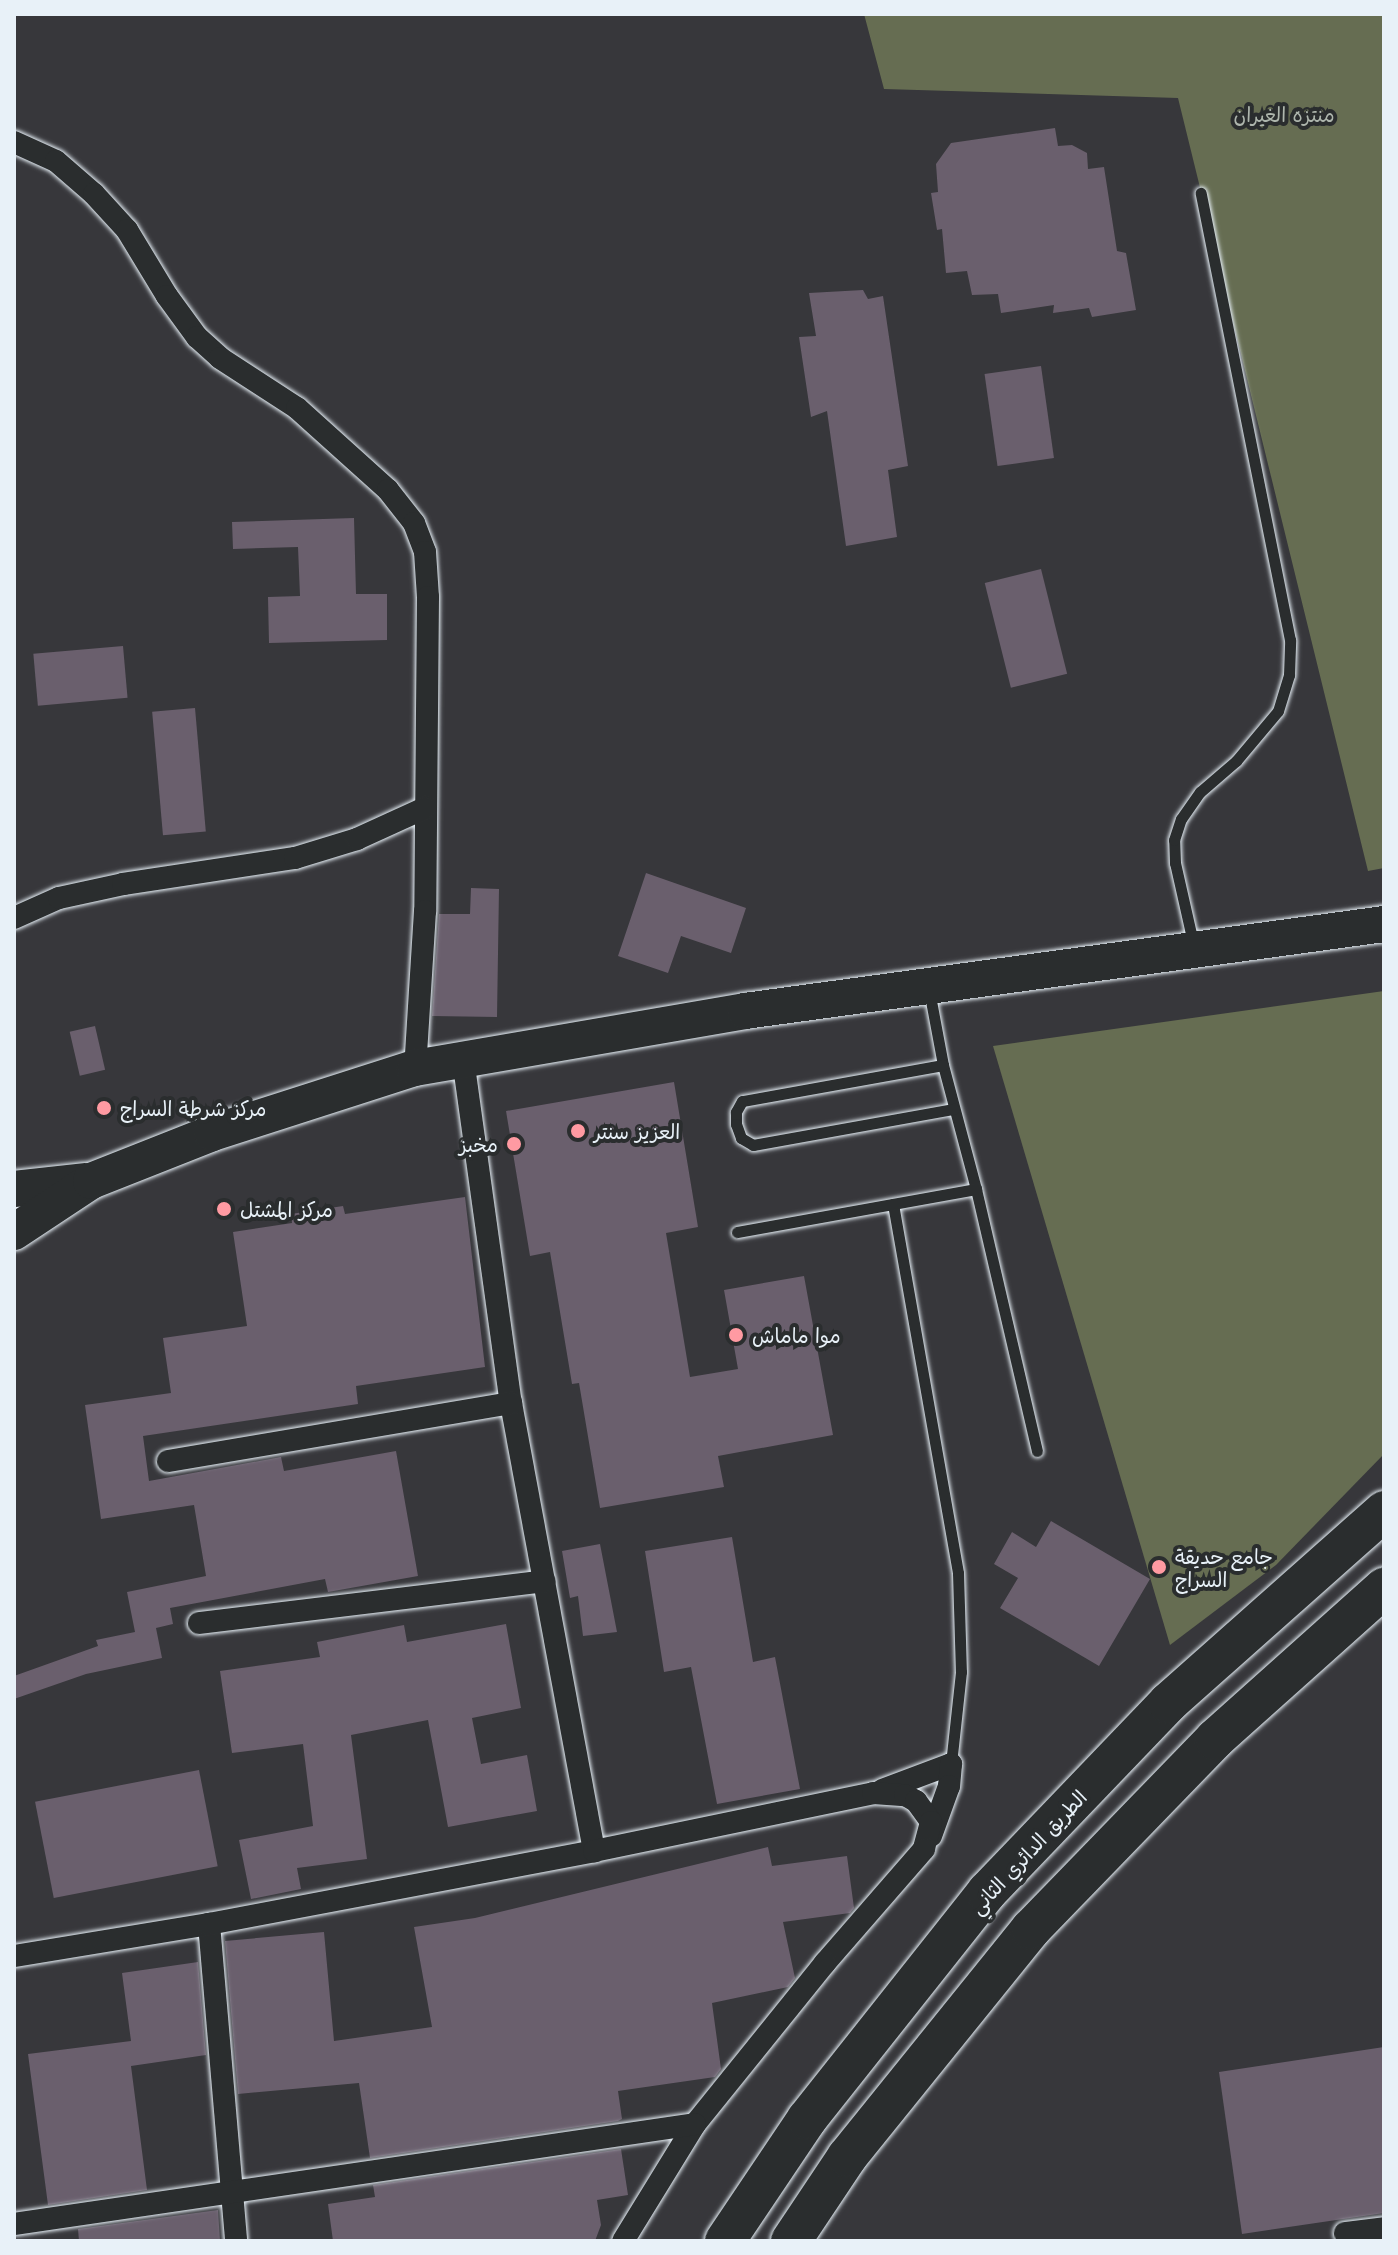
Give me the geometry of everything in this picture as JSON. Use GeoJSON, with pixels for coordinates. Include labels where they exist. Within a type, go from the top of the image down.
{"type":"FeatureCollection","features":[{"type":"Feature","properties":{"kind":"highway","name":"الطريق الدائري الثاني"},"geometry":{"type":"LineString","coordinates":[[725,2241],[807,2119],[987,1892],[1168,1703],[1384,1511]]}},
{"type":"Feature","properties":{"kind":"highway"},"geometry":{"type":"LineString","coordinates":[[791,2241],[847,2157],[1031,1929],[1215,1739],[1384,1588]]}},
{"type":"Feature","properties":{"kind":"main road"},"geometry":{"type":"LineString","coordinates":[[14,1232],[91,1181],[212,1133],[415,1068],[745,1011],[1384,924]]}},
{"type":"Feature","properties":{"kind":"main road"},"geometry":{"type":"LineString","coordinates":[[14,1189],[91,1181]]}},
{"type":"Feature","properties":{"kind":"street"},"geometry":{"type":"LineString","coordinates":[[14,142],[56,161],[94,194],[127,230],[167,296],[197,337],[220,358],[297,408],[388,490],[414,523],[425,552],[428,597],[425,911],[415,1068]]}},
{"type":"Feature","properties":{"kind":"street"},"geometry":{"type":"LineString","coordinates":[[14,918],[59,898],[123,884],[295,858],[357,839],[425,808]]}},
{"type":"Feature","properties":{"kind":"street"},"geometry":{"type":"LineString","coordinates":[[463,1059],[511,1403],[594,1851]]}},
{"type":"Feature","properties":{"kind":"street"},"geometry":{"type":"LineString","coordinates":[[168,1461],[511,1403]]}},
{"type":"Feature","properties":{"kind":"street"},"geometry":{"type":"LineString","coordinates":[[199,1623],[544,1581]]}},
{"type":"Feature","properties":{"kind":"street"},"geometry":{"type":"LineString","coordinates":[[14,1956],[209,1924],[594,1851],[873,1793],[951,1764]]}},
{"type":"Feature","properties":{"kind":"street"},"geometry":{"type":"LineString","coordinates":[[623,2241],[695,2124],[825,1963],[924,1849],[943,1807],[951,1764]]}},
{"type":"Feature","properties":{"kind":"street"},"geometry":{"type":"LineString","coordinates":[[873,1793],[905,1795],[916,1801],[931,1822],[924,1849]]}},
{"type":"Feature","properties":{"kind":"street"},"geometry":{"type":"LineString","coordinates":[[209,1924],[236,2241]]}},
{"type":"Feature","properties":{"kind":"street"},"geometry":{"type":"LineString","coordinates":[[14,2224],[695,2124]]}},
{"type":"Feature","properties":{"kind":"street"},"geometry":{"type":"LineString","coordinates":[[1345,2233],[1384,2228]]}},
{"type":"Feature","properties":{"kind":"lane"},"geometry":{"type":"LineString","coordinates":[[1194,948],[1175,863],[1174,840],[1181,819],[1200,792],[1236,761],[1278,711],[1289,675],[1290,640],[1201,193]]}},
{"type":"Feature","properties":{"kind":"lane"},"geometry":{"type":"LineString","coordinates":[[929,985],[943,1065],[976,1189],[1037,1451]]}},
{"type":"Feature","properties":{"kind":"lane"},"geometry":{"type":"LineString","coordinates":[[943,1065],[742,1101],[736,1112],[736,1124],[741,1138],[753,1145],[954,1109]]}},
{"type":"Feature","properties":{"kind":"lane"},"geometry":{"type":"LineString","coordinates":[[737,1232],[976,1189]]}},
{"type":"Feature","properties":{"kind":"lane"},"geometry":{"type":"LineString","coordinates":[[893,1204],[958,1573],[961,1672],[951,1764]]}},
{"type":"Feature","properties":{"kind":"green space","name":"منتزه الغيران"},"geometry":{"type":"Polygon","coordinates":[[[864,14],[1384,14],[1384,868],[1368,871],[1178,98],[884,89],[864,14]]]}},
{"type":"Feature","properties":{"kind":"green space"},"geometry":{"type":"Polygon","coordinates":[[[1384,991],[1384,1454],[1276,1565],[1170,1645],[993,1046],[1384,991]]]}},
{"type":"Feature","properties":{"kind":"building"},"geometry":{"type":"Polygon","coordinates":[[[1055,128],[1058,146],[1072,145],[1087,153],[1088,169],[1104,167],[1117,251],[1126,253],[1136,310],[1092,317],[1089,308],[1053,313],[1054,305],[1001,313],[998,294],[972,295],[967,271],[946,273],[942,229],[937,230],[931,193],[938,192],[936,164],[951,143],[1055,128]]]}},
{"type":"Feature","properties":{"kind":"building"},"geometry":{"type":"Polygon","coordinates":[[[863,290],[868,299],[883,296],[908,466],[888,470],[897,537],[846,546],[827,411],[811,417],[799,337],[816,336],[809,293],[863,290]]]}},
{"type":"Feature","properties":{"kind":"building"},"geometry":{"type":"Polygon","coordinates":[[[1041,366],[1054,458],[997,466],[985,374],[1041,366]]]}},
{"type":"Feature","properties":{"kind":"building"},"geometry":{"type":"Polygon","coordinates":[[[354,518],[356,594],[387,594],[387,640],[269,643],[268,597],[300,596],[298,547],[233,549],[232,522],[354,518]]]}},
{"type":"Feature","properties":{"kind":"building"},"geometry":{"type":"Polygon","coordinates":[[[1041,569],[1067,674],[1011,688],[985,583],[1041,569]]]}},
{"type":"Feature","properties":{"kind":"building"},"geometry":{"type":"Polygon","coordinates":[[[123,646],[128,698],[38,706],[33,654],[123,646]]]}},
{"type":"Feature","properties":{"kind":"building"},"geometry":{"type":"Polygon","coordinates":[[[195,708],[206,832],[163,835],[152,712],[195,708]]]}},
{"type":"Feature","properties":{"kind":"building"},"geometry":{"type":"Polygon","coordinates":[[[646,873],[746,908],[731,953],[681,936],[668,973],[618,956],[646,873]]]}},
{"type":"Feature","properties":{"kind":"building"},"geometry":{"type":"Polygon","coordinates":[[[471,888],[499,889],[497,1017],[432,1016],[439,914],[470,914],[471,888]]]}},
{"type":"Feature","properties":{"kind":"building"},"geometry":{"type":"Polygon","coordinates":[[[95,1026],[105,1070],[80,1076],[70,1032],[95,1026]]]}},
{"type":"Feature","properties":{"kind":"building"},"geometry":{"type":"Polygon","coordinates":[[[674,1082],[698,1227],[666,1233],[690,1377],[738,1369],[724,1290],[804,1276],[833,1435],[718,1456],[724,1487],[600,1508],[579,1383],[572,1384],[550,1252],[530,1256],[506,1111],[674,1082]]]}},
{"type":"Feature","properties":{"kind":"building"},"geometry":{"type":"Polygon","coordinates":[[[465,1197],[485,1367],[356,1386],[358,1404],[143,1436],[149,1481],[281,1457],[284,1471],[396,1451],[418,1576],[328,1592],[325,1579],[170,1608],[173,1624],[156,1628],[162,1658],[86,1674],[14,1699],[14,1676],[98,1646],[96,1640],[135,1632],[127,1592],[206,1576],[194,1505],[101,1519],[85,1405],[171,1393],[163,1338],[247,1326],[233,1232],[292,1223],[291,1214],[343,1206],[345,1214],[465,1197]]]}},
{"type":"Feature","properties":{"kind":"building"},"geometry":{"type":"Polygon","coordinates":[[[1051,1521],[1150,1579],[1099,1666],[1000,1608],[1018,1578],[994,1564],[1012,1532],[1036,1547],[1051,1521]]]}},
{"type":"Feature","properties":{"kind":"building"},"geometry":{"type":"Polygon","coordinates":[[[732,1537],[753,1662],[775,1657],[800,1789],[717,1804],[691,1667],[664,1672],[645,1551],[732,1537]]]}},
{"type":"Feature","properties":{"kind":"building"},"geometry":{"type":"Polygon","coordinates":[[[600,1544],[617,1632],[583,1636],[578,1596],[570,1598],[562,1551],[600,1544]]]}},
{"type":"Feature","properties":{"kind":"building"},"geometry":{"type":"Polygon","coordinates":[[[506,1624],[521,1708],[472,1718],[481,1764],[527,1755],[537,1811],[448,1827],[428,1720],[351,1735],[367,1859],[297,1868],[301,1889],[251,1899],[239,1840],[313,1826],[303,1744],[232,1753],[220,1671],[320,1657],[317,1642],[404,1625],[407,1642],[506,1624]]]}},
{"type":"Feature","properties":{"kind":"building"},"geometry":{"type":"Polygon","coordinates":[[[199,1770],[218,1866],[54,1898],[35,1802],[199,1770]]]}},
{"type":"Feature","properties":{"kind":"building"},"geometry":{"type":"Polygon","coordinates":[[[768,1847],[772,1866],[847,1856],[854,1908],[850,1913],[783,1922],[795,1978],[788,1987],[712,2003],[721,2069],[715,2077],[618,2091],[622,2119],[618,2121],[370,2158],[359,2083],[238,2094],[225,1941],[324,1932],[334,2041],[432,2027],[414,1927],[475,1918],[768,1847]]]}},
{"type":"Feature","properties":{"kind":"building"},"geometry":{"type":"Polygon","coordinates":[[[198,1962],[206,2055],[131,2066],[147,2190],[48,2205],[28,2054],[131,2041],[122,1973],[198,1962]]]}},
{"type":"Feature","properties":{"kind":"building"},"geometry":{"type":"Polygon","coordinates":[[[1384,2047],[1384,2213],[1242,2234],[1219,2072],[1384,2047]]]}},
{"type":"Feature","properties":{"kind":"building"},"geometry":{"type":"Polygon","coordinates":[[[621,2149],[628,2195],[597,2200],[601,2225],[595,2241],[333,2241],[328,2204],[375,2197],[373,2185],[621,2149]]]}},
{"type":"Feature","properties":{"kind":"building"},"geometry":{"type":"Polygon","coordinates":[[[218,2210],[220,2241],[79,2241],[78,2229],[218,2210]]]}},
{"type":"Feature","properties":{"kind":"place","name":"مركز شرطة السراج"},"geometry":{"type":"Point","coordinates":[104,1108]}},
{"type":"Feature","properties":{"kind":"place","name":"العزيز سنتر"},"geometry":{"type":"Point","coordinates":[578,1131]}},
{"type":"Feature","properties":{"kind":"place","name":"مخبز"},"geometry":{"type":"Point","coordinates":[514,1144]}},
{"type":"Feature","properties":{"kind":"place","name":"مركز المشتل"},"geometry":{"type":"Point","coordinates":[224,1209]}},
{"type":"Feature","properties":{"kind":"place","name":"موا ماماش"},"geometry":{"type":"Point","coordinates":[736,1335]}},
{"type":"Feature","properties":{"kind":"place","name":"جامع حديقة السراج"},"geometry":{"type":"Point","coordinates":[1159,1567]}}]}
